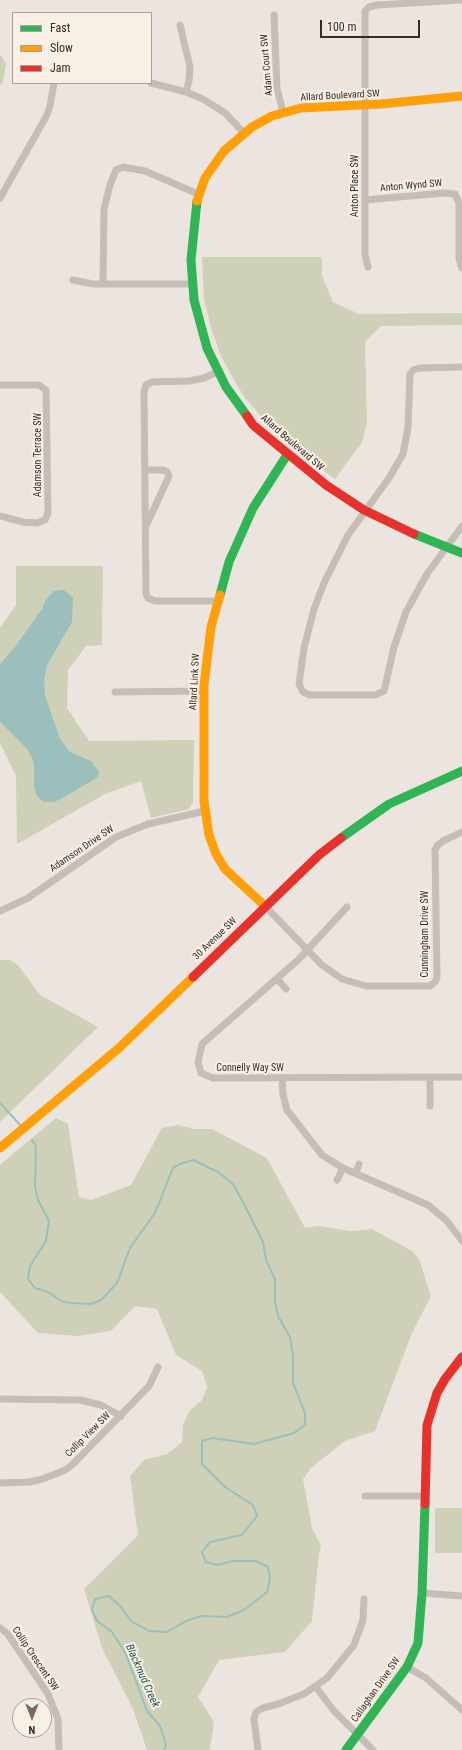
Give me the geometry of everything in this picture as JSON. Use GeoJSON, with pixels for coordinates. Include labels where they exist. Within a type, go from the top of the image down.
{"type":"FeatureCollection","features":[{"type":"Feature","properties":{"kind":"street","name":"Anton Place SW"},"geometry":{"type":"LineString","coordinates":[[368,267],[365,254],[364,15],[367,9],[377,6],[462,0]]}},
{"type":"Feature","properties":{"kind":"street","name":"Adam Court SW"},"geometry":{"type":"LineString","coordinates":[[274,15],[277,88],[283,112]]}},
{"type":"Feature","properties":{"kind":"street"},"geometry":{"type":"LineString","coordinates":[[180,25],[190,67],[189,81],[186,92]]}},
{"type":"Feature","properties":{"kind":"street"},"geometry":{"type":"LineString","coordinates":[[152,83],[186,92],[220,109],[233,119],[244,132]]}},
{"type":"Feature","properties":{"kind":"street"},"geometry":{"type":"LineString","coordinates":[[0,198],[47,115],[54,84]]}},
{"type":"Feature","properties":{"kind":"street","name":"Allard Boulevard SW"},"geometry":{"type":"LineString","coordinates":[[462,96],[364,106],[314,107],[283,112],[263,120],[244,132],[214,163],[198,194],[192,238],[192,284],[200,328],[217,372],[242,411],[254,425],[287,455],[326,485],[364,510],[404,530],[446,548],[462,553]]}},
{"type":"Feature","properties":{"kind":"street"},"geometry":{"type":"LineString","coordinates":[[103,284],[104,209],[116,170],[120,167],[154,174],[198,194]]}},
{"type":"Feature","properties":{"kind":"street","name":"Anton Wynd SW"},"geometry":{"type":"LineString","coordinates":[[365,200],[444,193],[456,194],[459,203],[459,262],[462,268]]}},
{"type":"Feature","properties":{"kind":"street"},"geometry":{"type":"LineString","coordinates":[[74,280],[103,284],[192,284]]}},
{"type":"Feature","properties":{"kind":"street"},"geometry":{"type":"LineString","coordinates":[[462,367],[420,368],[414,370],[410,374],[408,428],[405,446],[394,471],[364,510],[338,553],[314,609],[304,648],[300,680],[301,690],[307,695],[375,695],[384,691],[394,647],[406,612],[421,582],[462,526]]}},
{"type":"Feature","properties":{"kind":"street"},"geometry":{"type":"LineString","coordinates":[[217,372],[204,378],[189,381],[152,382],[146,385],[144,392],[146,590],[148,598],[158,601],[217,601]]}},
{"type":"Feature","properties":{"kind":"street","name":"Adamson Terrace SW"},"geometry":{"type":"LineString","coordinates":[[0,385],[39,385],[46,390],[48,513],[45,520],[37,523],[23,522],[0,516]]}},
{"type":"Feature","properties":{"kind":"street","name":"Allard Link SW"},"geometry":{"type":"LineString","coordinates":[[264,906],[236,880],[220,862],[212,844],[205,811],[204,691],[208,648],[217,601],[232,556],[248,518],[261,493],[287,455]]}},
{"type":"Feature","properties":{"kind":"street"},"geometry":{"type":"LineString","coordinates":[[145,470],[166,471],[169,476],[146,526]]}},
{"type":"Feature","properties":{"kind":"street"},"geometry":{"type":"LineString","coordinates":[[116,692],[204,691]]}},
{"type":"Feature","properties":{"kind":"street","name":"30 Avenue SW"},"geometry":{"type":"LineString","coordinates":[[0,1148],[119,1048],[264,906],[319,855],[361,822],[408,795],[462,771]]}},
{"type":"Feature","properties":{"kind":"street","name":"Adamson Drive SW"},"geometry":{"type":"LineString","coordinates":[[0,911],[28,898],[116,837],[148,824],[205,811]]}},
{"type":"Feature","properties":{"kind":"street","name":"Cunningham Drive SW"},"geometry":{"type":"LineString","coordinates":[[264,906],[330,972],[342,979],[358,985],[372,987],[423,987],[433,984],[437,977],[435,850],[443,840],[462,832]]}},
{"type":"Feature","properties":{"kind":"street"},"geometry":{"type":"LineString","coordinates":[[308,950],[347,907]]}},
{"type":"Feature","properties":{"kind":"street","name":"Connelly Way SW"},"geometry":{"type":"LineString","coordinates":[[308,950],[202,1044],[199,1050],[198,1067],[201,1074],[208,1077],[282,1078],[462,1077]]}},
{"type":"Feature","properties":{"kind":"street"},"geometry":{"type":"LineString","coordinates":[[277,979],[286,989]]}},
{"type":"Feature","properties":{"kind":"street"},"geometry":{"type":"LineString","coordinates":[[430,1077],[430,1106]]}},
{"type":"Feature","properties":{"kind":"street"},"geometry":{"type":"LineString","coordinates":[[282,1078],[284,1100],[292,1118],[322,1155],[343,1168],[428,1205],[447,1221],[462,1241]]}},
{"type":"Feature","properties":{"kind":"street"},"geometry":{"type":"LineString","coordinates":[[356,1173],[359,1164]]}},
{"type":"Feature","properties":{"kind":"street"},"geometry":{"type":"LineString","coordinates":[[337,1180],[343,1168]]}},
{"type":"Feature","properties":{"kind":"street","name":"Callaghan Drive SW"},"geometry":{"type":"LineString","coordinates":[[346,1750],[407,1667],[414,1654],[419,1638],[422,1593],[426,1435],[429,1414],[444,1379],[462,1358]]}},
{"type":"Feature","properties":{"kind":"street","name":"Collip View SW"},"geometry":{"type":"LineString","coordinates":[[0,1483],[29,1482],[65,1470],[80,1459],[149,1386],[158,1367]]}},
{"type":"Feature","properties":{"kind":"street","name":"Collip View SW"},"geometry":{"type":"LineString","coordinates":[[0,1399],[80,1400],[101,1405],[121,1416]]}},
{"type":"Feature","properties":{"kind":"street"},"geometry":{"type":"LineString","coordinates":[[365,1496],[424,1496]]}},
{"type":"Feature","properties":{"kind":"street"},"geometry":{"type":"LineString","coordinates":[[422,1593],[462,1596]]}},
{"type":"Feature","properties":{"kind":"street"},"geometry":{"type":"LineString","coordinates":[[258,1750],[254,1719],[256,1712],[263,1708],[295,1698],[316,1687],[338,1666],[354,1645],[363,1620],[364,1599]]}},
{"type":"Feature","properties":{"kind":"street","name":"Collip Crescent SW"},"geometry":{"type":"LineString","coordinates":[[0,1628],[7,1633],[48,1694],[58,1719],[59,1750]]}},
{"type":"Feature","properties":{"kind":"street"},"geometry":{"type":"LineString","coordinates":[[407,1667],[426,1678],[462,1710]]}},
{"type":"Feature","properties":{"kind":"street"},"geometry":{"type":"LineString","coordinates":[[316,1687],[334,1711],[373,1750]]}},
{"type":"Feature","properties":{"kind":"green space"},"geometry":{"type":"Polygon","coordinates":[[[0,54],[6,64],[3,82],[0,85],[0,54]]]}},
{"type":"Feature","properties":{"kind":"green space"},"geometry":{"type":"Polygon","coordinates":[[[202,257],[322,257],[322,276],[333,302],[359,314],[462,313],[462,325],[381,326],[367,340],[365,343],[367,423],[362,442],[335,479],[313,463],[271,427],[245,398],[237,385],[221,356],[211,328],[204,298],[202,257]]]}},
{"type":"Feature","properties":{"kind":"green space"},"geometry":{"type":"Polygon","coordinates":[[[16,566],[103,566],[102,645],[86,646],[68,670],[67,708],[89,741],[194,740],[193,802],[189,809],[151,818],[141,781],[105,794],[17,844],[16,776],[0,743],[0,628],[16,605],[16,566]]]}},
{"type":"Feature","properties":{"kind":"green space"},"geometry":{"type":"Polygon","coordinates":[[[0,960],[10,960],[18,965],[40,995],[98,1027],[0,1122],[0,960]]]}},
{"type":"Feature","properties":{"kind":"green space"},"geometry":{"type":"Polygon","coordinates":[[[56,1118],[68,1124],[79,1197],[91,1200],[131,1185],[162,1128],[178,1125],[195,1129],[212,1129],[267,1158],[305,1228],[318,1226],[351,1231],[372,1229],[412,1251],[419,1259],[431,1296],[412,1333],[375,1431],[345,1441],[311,1468],[303,1479],[312,1528],[321,1546],[312,1621],[285,1652],[219,1660],[198,1697],[214,1722],[210,1750],[147,1750],[133,1709],[102,1648],[84,1589],[138,1535],[130,1476],[144,1460],[167,1454],[182,1442],[183,1424],[190,1410],[202,1400],[207,1387],[202,1371],[176,1355],[157,1309],[135,1306],[111,1331],[78,1336],[38,1333],[0,1292],[0,1165],[56,1118]]]}},
{"type":"Feature","properties":{"kind":"green space"},"geometry":{"type":"Polygon","coordinates":[[[435,1508],[462,1508],[462,1553],[435,1553],[435,1508]]]}},
{"type":"Feature","properties":{"kind":"water"},"geometry":{"type":"Polygon","coordinates":[[[64,590],[73,598],[72,622],[47,665],[44,680],[45,695],[60,739],[70,752],[91,761],[99,772],[98,777],[61,799],[54,802],[44,802],[37,796],[34,787],[34,763],[32,758],[27,749],[0,722],[0,664],[15,647],[42,609],[46,599],[54,591],[64,590]]]}},
{"type":"Feature","properties":{"kind":"waterway","name":"Blackmud Creek"},"geometry":{"type":"LineString","coordinates":[[0,1103],[21,1126]]}},
{"type":"Feature","properties":{"kind":"waterway","name":"Blackmud Creek"},"geometry":{"type":"LineString","coordinates":[[32,1140],[36,1146],[35,1187],[38,1200],[49,1221],[46,1241],[30,1266],[28,1279],[35,1288],[48,1292],[61,1301],[92,1304],[101,1300],[117,1283],[130,1248],[155,1213],[173,1168],[193,1160],[218,1172],[233,1184],[244,1204],[263,1242],[266,1260],[275,1279],[275,1301],[278,1316],[290,1337],[293,1356],[293,1383],[305,1413],[305,1425],[294,1433],[254,1444],[212,1438],[202,1441],[202,1464],[225,1487],[253,1505],[257,1516],[242,1535],[210,1542],[202,1552],[206,1562],[217,1565],[233,1561],[256,1561],[268,1567],[270,1579],[267,1592],[244,1610],[227,1617],[201,1616],[186,1621],[167,1632],[149,1631],[131,1621],[121,1607],[109,1596],[95,1599],[92,1610],[97,1621],[112,1632],[126,1654],[147,1711],[160,1726],[166,1745],[164,1750]]}},
{"type":"Feature","properties":{"kind":"traffic: fast"},"geometry":{"type":"LineString","coordinates":[[197,201],[191,260],[194,300],[207,348],[226,387],[247,416]]}},
{"type":"Feature","properties":{"kind":"traffic: fast"},"geometry":{"type":"LineString","coordinates":[[220,595],[229,562],[253,508],[287,455]]}},
{"type":"Feature","properties":{"kind":"traffic: fast"},"geometry":{"type":"LineString","coordinates":[[414,534],[462,553]]}},
{"type":"Feature","properties":{"kind":"traffic: fast"},"geometry":{"type":"LineString","coordinates":[[341,838],[389,804],[462,771]]}},
{"type":"Feature","properties":{"kind":"traffic: fast"},"geometry":{"type":"LineString","coordinates":[[346,1750],[407,1667],[418,1643],[422,1593],[425,1504]]}},
{"type":"Feature","properties":{"kind":"traffic: slow"},"geometry":{"type":"LineString","coordinates":[[197,201],[205,178],[224,151],[252,127],[272,116],[301,108],[381,104],[462,96]]}},
{"type":"Feature","properties":{"kind":"traffic: slow"},"geometry":{"type":"LineString","coordinates":[[220,595],[211,627],[204,685],[204,801],[209,835],[216,854],[225,869],[265,906]]}},
{"type":"Feature","properties":{"kind":"traffic: slow"},"geometry":{"type":"LineString","coordinates":[[0,1148],[119,1048],[193,977]]}},
{"type":"Feature","properties":{"kind":"traffic: jam"},"geometry":{"type":"LineString","coordinates":[[247,416],[253,425],[326,485],[364,510],[414,534]]}},
{"type":"Feature","properties":{"kind":"traffic: jam"},"geometry":{"type":"LineString","coordinates":[[193,977],[319,855],[341,838]]}},
{"type":"Feature","properties":{"kind":"traffic: jam"},"geometry":{"type":"LineString","coordinates":[[425,1504],[427,1425],[437,1393],[445,1379],[462,1357]]}}]}
